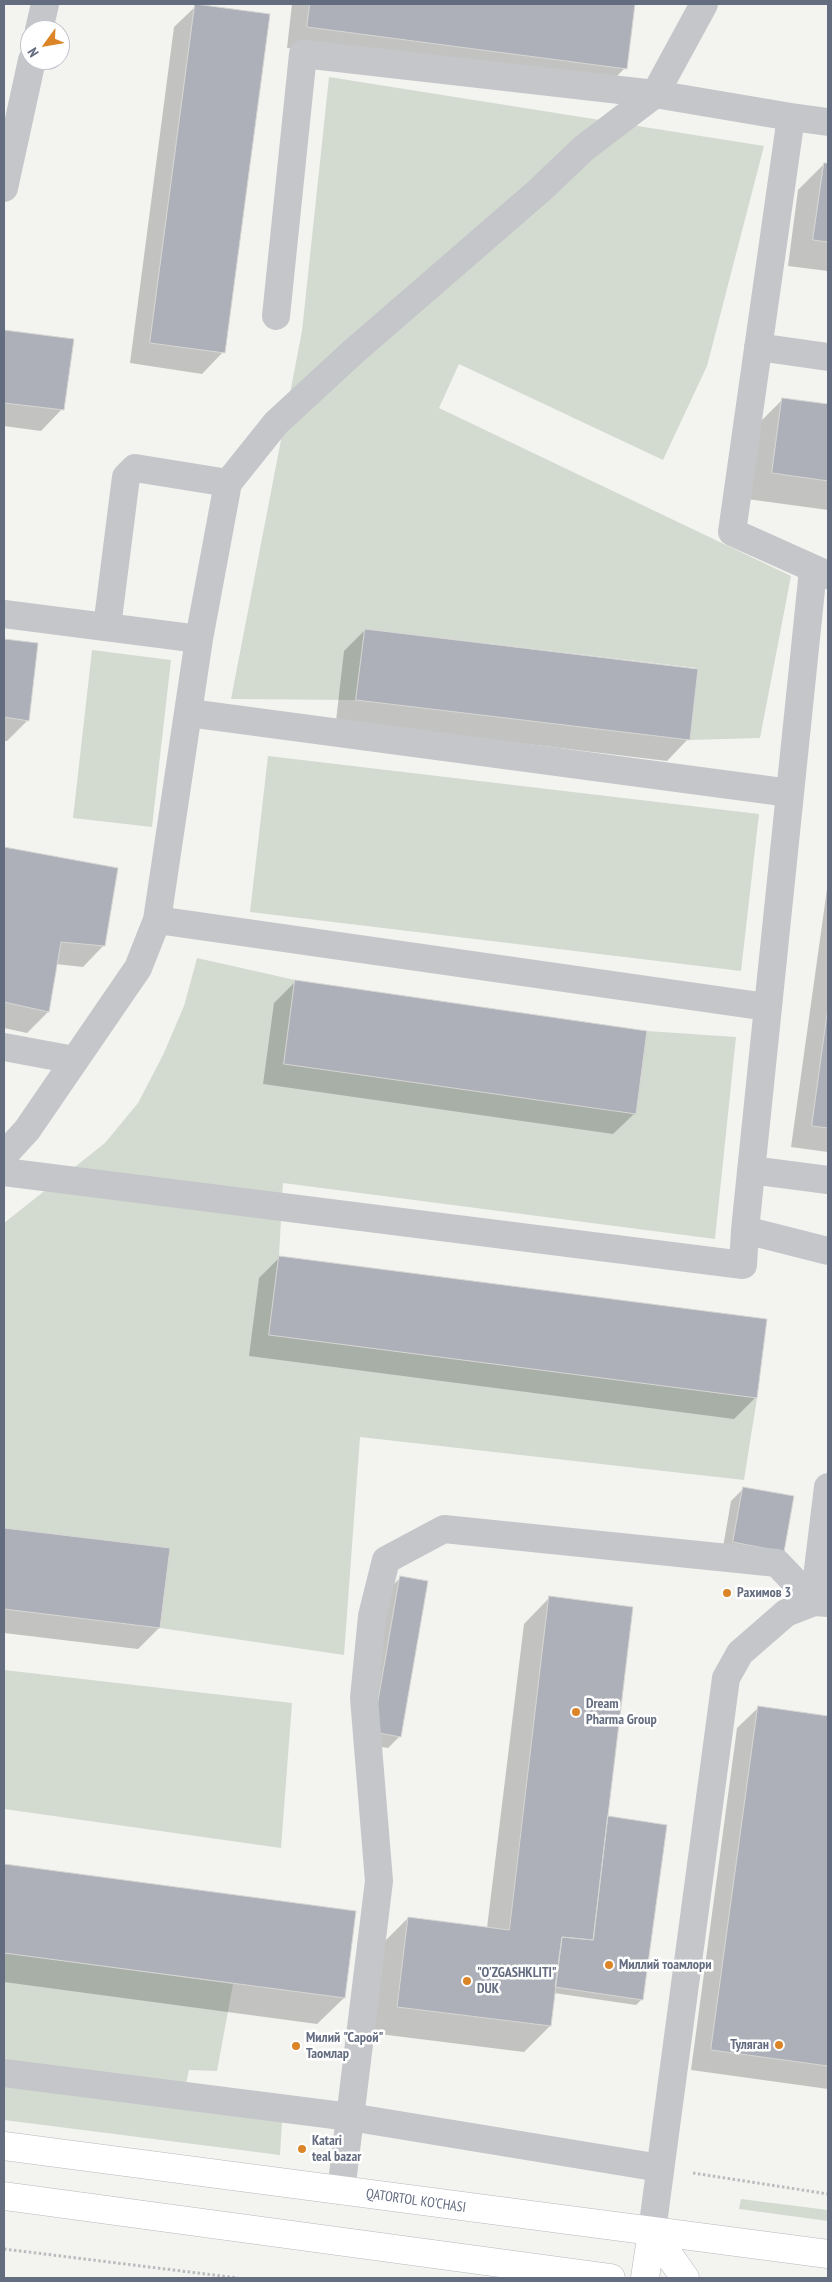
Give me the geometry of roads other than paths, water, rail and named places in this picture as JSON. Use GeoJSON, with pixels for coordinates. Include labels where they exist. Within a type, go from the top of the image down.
{"type":"FeatureCollection","features":[{"type":"Feature","properties":{"kind":"main road","name":"QATORTOL KO'CHASI"},"geometry":{"type":"LineString","coordinates":[[4,2146],[828,2254]]}},
{"type":"Feature","properties":{"kind":"main road"},"geometry":{"type":"LineString","coordinates":[[4,2196],[611,2278]]}},
{"type":"Feature","properties":{"kind":"main road"},"geometry":{"type":"LineString","coordinates":[[645,2278],[652,2231]]}},
{"type":"Feature","properties":{"kind":"main road"},"geometry":{"type":"LineString","coordinates":[[652,2231],[685,2278]]}},
{"type":"Feature","properties":{"kind":"main road"},"geometry":{"type":"LineString","coordinates":[[694,2278],[697,2237]]}},
{"type":"Feature","properties":{"kind":"street"},"geometry":{"type":"LineString","coordinates":[[41,20],[45,4]]}},
{"type":"Feature","properties":{"kind":"street"},"geometry":{"type":"LineString","coordinates":[[4,1155],[27,1130],[138,968],[157,920],[199,639],[228,483],[276,423],[346,358],[540,190],[584,148],[655,94],[704,4]]}},
{"type":"Feature","properties":{"kind":"street"},"geometry":{"type":"LineString","coordinates":[[276,316],[303,54],[655,94],[828,122]]}},
{"type":"Feature","properties":{"kind":"street"},"geometry":{"type":"LineString","coordinates":[[4,188],[30,70]]}},
{"type":"Feature","properties":{"kind":"street"},"geometry":{"type":"LineString","coordinates":[[4,1172],[743,1266],[744,1230],[790,793],[821,573],[732,532],[791,117]]}},
{"type":"Feature","properties":{"kind":"street"},"geometry":{"type":"LineString","coordinates":[[758,348],[828,357]]}},
{"type":"Feature","properties":{"kind":"street"},"geometry":{"type":"LineString","coordinates":[[107,627],[126,476],[130,471],[135,468],[228,483]]}},
{"type":"Feature","properties":{"kind":"street"},"geometry":{"type":"LineString","coordinates":[[4,614],[199,639]]}},
{"type":"Feature","properties":{"kind":"street"},"geometry":{"type":"LineString","coordinates":[[189,714],[790,793]]}},
{"type":"Feature","properties":{"kind":"street"},"geometry":{"type":"LineString","coordinates":[[157,920],[767,1007]]}},
{"type":"Feature","properties":{"kind":"street"},"geometry":{"type":"LineString","coordinates":[[4,1047],[74,1060]]}},
{"type":"Feature","properties":{"kind":"street"},"geometry":{"type":"LineString","coordinates":[[751,1170],[828,1180]]}},
{"type":"Feature","properties":{"kind":"street"},"geometry":{"type":"LineString","coordinates":[[744,1230],[828,1250]]}},
{"type":"Feature","properties":{"kind":"street"},"geometry":{"type":"LineString","coordinates":[[821,1602],[828,1487]]}},
{"type":"Feature","properties":{"kind":"street"},"geometry":{"type":"LineString","coordinates":[[341,2190],[379,1881],[364,1698],[372,1616],[386,1560],[444,1529],[777,1563],[821,1602]]}},
{"type":"Feature","properties":{"kind":"street"},"geometry":{"type":"LineString","coordinates":[[652,2231],[726,1678],[740,1653],[764,1630],[786,1613],[821,1602]]}},
{"type":"Feature","properties":{"kind":"street"},"geometry":{"type":"LineString","coordinates":[[4,2073],[350,2117],[660,2168]]}},
{"type":"Feature","properties":{"kind":"place","name":"Рахимов 3"},"geometry":{"type":"Point","coordinates":[727,1593]}},
{"type":"Feature","properties":{"kind":"place","name":"Dream Pharma Group"},"geometry":{"type":"Point","coordinates":[576,1712]}},
{"type":"Feature","properties":{"kind":"place","name":"Миллий тоамлори"},"geometry":{"type":"Point","coordinates":[609,1965]}},
{"type":"Feature","properties":{"kind":"place","name":"\"O'ZGASHKLITI\" DUK"},"geometry":{"type":"Point","coordinates":[467,1981]}},
{"type":"Feature","properties":{"kind":"place","name":"Туляган"},"geometry":{"type":"Point","coordinates":[779,2045]}},
{"type":"Feature","properties":{"kind":"place","name":"Милий \"Сарой\" Таомлар"},"geometry":{"type":"Point","coordinates":[296,2046]}},
{"type":"Feature","properties":{"kind":"place","name":"Katari teal bazar"},"geometry":{"type":"Point","coordinates":[302,2149]}}]}
